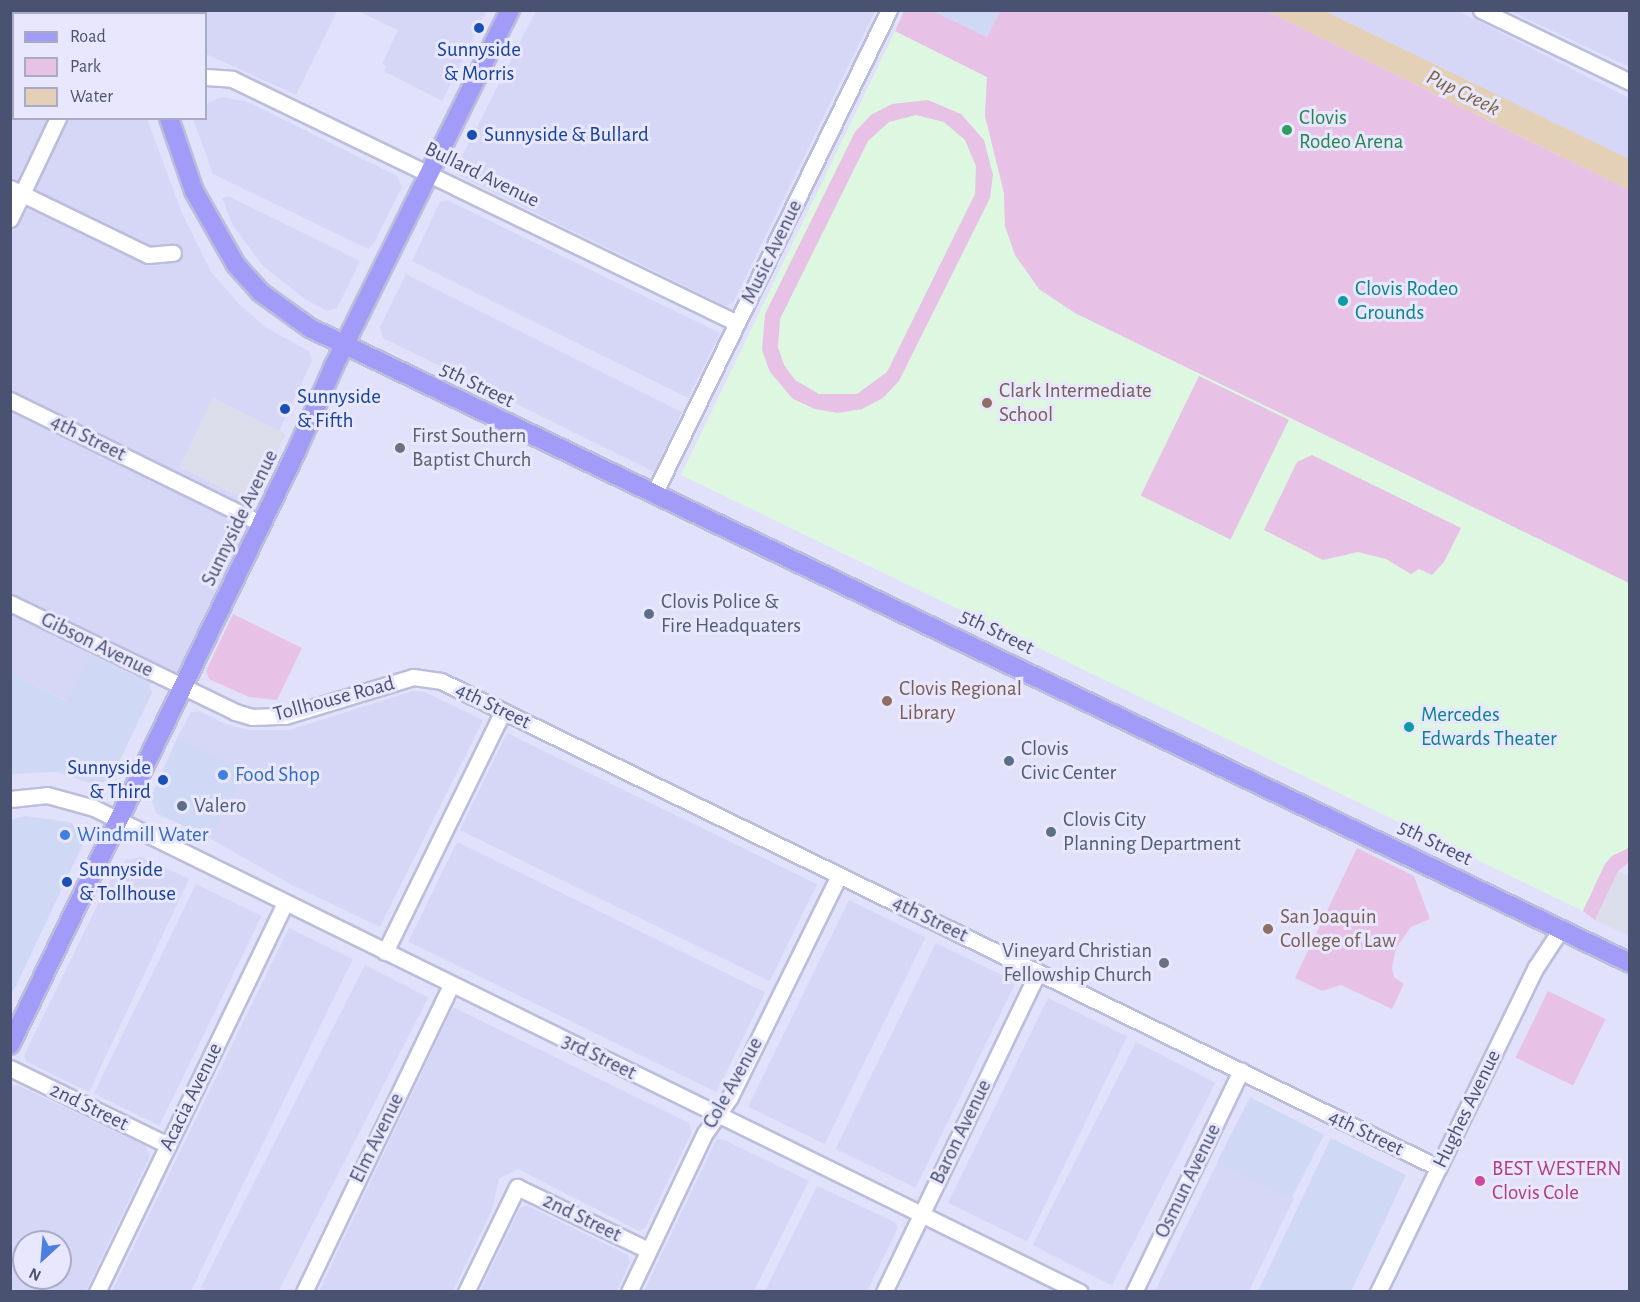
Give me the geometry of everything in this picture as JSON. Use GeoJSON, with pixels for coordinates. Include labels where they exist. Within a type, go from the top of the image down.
{"type":"FeatureCollection","features":[{"type":"Feature","properties":{"kind":"main road","name":"Sunnyside Avenue"},"geometry":{"type":"LineString","coordinates":[[10,1045],[262,524],[344,345],[510,10]]}},
{"type":"Feature","properties":{"kind":"main road"},"geometry":{"type":"LineString","coordinates":[[170,120],[194,191],[236,266],[285,312],[344,345]]}},
{"type":"Feature","properties":{"kind":"main road","name":"5th Street"},"geometry":{"type":"LineString","coordinates":[[344,345],[1629,963]]}},
{"type":"Feature","properties":{"kind":"street","name":"Music Avenue"},"geometry":{"type":"LineString","coordinates":[[654,494],[889,10]]}},
{"type":"Feature","properties":{"kind":"street"},"geometry":{"type":"LineString","coordinates":[[1481,10],[1629,82]]}},
{"type":"Feature","properties":{"kind":"street","name":"Bullard Avenue"},"geometry":{"type":"LineString","coordinates":[[207,78],[232,80],[737,323]]}},
{"type":"Feature","properties":{"kind":"street"},"geometry":{"type":"LineString","coordinates":[[10,219],[17,191],[57,120]]}},
{"type":"Feature","properties":{"kind":"street"},"geometry":{"type":"LineString","coordinates":[[17,191],[148,255],[173,253]]}},
{"type":"Feature","properties":{"kind":"street","name":"4th Street"},"geometry":{"type":"LineString","coordinates":[[10,400],[262,524]]}},
{"type":"Feature","properties":{"kind":"street","name":"Gibson Avenue"},"geometry":{"type":"LineString","coordinates":[[10,603],[183,686]]}},
{"type":"Feature","properties":{"kind":"street","name":"4th Street"},"geometry":{"type":"LineString","coordinates":[[419,676],[441,681],[1438,1168]]}},
{"type":"Feature","properties":{"kind":"street","name":"Tollhouse Road"},"geometry":{"type":"LineString","coordinates":[[183,686],[236,712],[276,718],[419,676]]}},
{"type":"Feature","properties":{"kind":"street"},"geometry":{"type":"LineString","coordinates":[[385,952],[503,711]]}},
{"type":"Feature","properties":{"kind":"street"},"geometry":{"type":"LineString","coordinates":[[10,799],[47,795],[66,799],[118,820]]}},
{"type":"Feature","properties":{"kind":"street","name":"3rd Street"},"geometry":{"type":"LineString","coordinates":[[118,820],[1080,1292]]}},
{"type":"Feature","properties":{"kind":"street","name":"Cole Avenue"},"geometry":{"type":"LineString","coordinates":[[628,1292],[838,874]]}},
{"type":"Feature","properties":{"kind":"street","name":"Acacia Avenue"},"geometry":{"type":"LineString","coordinates":[[97,1292],[285,903]]}},
{"type":"Feature","properties":{"kind":"street","name":"Hughes Avenue"},"geometry":{"type":"LineString","coordinates":[[1378,1292],[1539,961],[1561,929]]}},
{"type":"Feature","properties":{"kind":"street","name":"Baron Avenue"},"geometry":{"type":"LineString","coordinates":[[884,1292],[1038,972]]}},
{"type":"Feature","properties":{"kind":"street","name":"Elm Avenue"},"geometry":{"type":"LineString","coordinates":[[304,1292],[451,985]]}},
{"type":"Feature","properties":{"kind":"street","name":"2nd Street"},"geometry":{"type":"LineString","coordinates":[[10,1068],[168,1146]]}},
{"type":"Feature","properties":{"kind":"street","name":"Osmun Avenue"},"geometry":{"type":"LineString","coordinates":[[1134,1292],[1241,1071]]}},
{"type":"Feature","properties":{"kind":"street","name":"2nd Street"},"geometry":{"type":"LineString","coordinates":[[466,1292],[517,1187],[648,1250]]}},
{"type":"Feature","properties":{"kind":"shaded area"},"geometry":{"type":"Polygon","coordinates":[[[485,10],[486,12],[442,101],[384,71],[386,66],[382,64],[398,30],[358,11],[485,10]]]}},
{"type":"Feature","properties":{"kind":"shaded area"},"geometry":{"type":"Polygon","coordinates":[[[10,11],[36,12],[12,12],[12,120],[147,120],[182,213],[211,272],[238,303],[265,327],[309,351],[312,361],[279,431],[213,398],[180,467],[245,499],[236,525],[241,538],[177,673],[149,685],[89,656],[68,701],[11,673],[10,11]]]}},
{"type":"Feature","properties":{"kind":"shaded area"},"geometry":{"type":"Polygon","coordinates":[[[125,11],[337,11],[296,95],[207,54],[207,12],[125,11]]]}},
{"type":"Feature","properties":{"kind":"shaded area"},"geometry":{"type":"Polygon","coordinates":[[[536,11],[875,11],[733,303],[726,306],[460,176],[458,164],[536,11]]]}},
{"type":"Feature","properties":{"kind":"shaded area"},"geometry":{"type":"Polygon","coordinates":[[[933,11],[1000,11],[987,37],[933,11]]]}},
{"type":"Feature","properties":{"kind":"shaded area"},"geometry":{"type":"Polygon","coordinates":[[[1325,11],[1458,11],[1629,98],[1629,159],[1325,11]]]}},
{"type":"Feature","properties":{"kind":"shaded area"},"geometry":{"type":"Polygon","coordinates":[[[1510,11],[1629,11],[1629,67],[1510,11]]]}},
{"type":"Feature","properties":{"kind":"shaded area","name":"Clark Intermediate School"},"geometry":{"type":"Polygon","coordinates":[[[895,31],[987,77],[985,116],[1004,193],[1005,226],[1039,289],[1075,313],[1629,583],[1629,848],[1612,856],[1605,864],[1583,911],[681,475],[895,31]]]}},
{"type":"Feature","properties":{"kind":"shaded area"},"geometry":{"type":"Polygon","coordinates":[[[222,97],[248,102],[397,176],[402,187],[374,243],[368,249],[213,174],[193,120],[207,120],[207,104],[222,97]]]}},
{"type":"Feature","properties":{"kind":"shaded area"},"geometry":{"type":"Polygon","coordinates":[[[228,196],[360,261],[337,308],[327,311],[305,299],[263,266],[232,224],[222,198],[228,196]]]}},
{"type":"Feature","properties":{"kind":"shaded area"},"geometry":{"type":"Polygon","coordinates":[[[447,200],[720,333],[688,398],[412,261],[440,202],[447,200]]]}},
{"type":"Feature","properties":{"kind":"shaded area"},"geometry":{"type":"Polygon","coordinates":[[[406,274],[682,412],[654,472],[383,338],[380,327],[406,274]]]}},
{"type":"Feature","properties":{"kind":"shaded area"},"geometry":{"type":"Polygon","coordinates":[[[213,398],[286,434],[256,495],[245,499],[180,467],[213,398]]]}},
{"type":"Feature","properties":{"kind":"shaded area"},"geometry":{"type":"Polygon","coordinates":[[[89,655],[149,685],[152,693],[111,779],[96,785],[56,772],[11,774],[11,673],[67,701],[89,655]]]}},
{"type":"Feature","properties":{"kind":"shaded area"},"geometry":{"type":"Polygon","coordinates":[[[413,691],[425,692],[483,720],[380,927],[290,884],[211,839],[244,770],[177,738],[191,712],[200,711],[225,724],[250,730],[289,730],[413,691]]]}},
{"type":"Feature","properties":{"kind":"shaded area"},"geometry":{"type":"Polygon","coordinates":[[[507,733],[817,884],[770,981],[460,830],[507,733]]]}},
{"type":"Feature","properties":{"kind":"shaded area"},"geometry":{"type":"Polygon","coordinates":[[[177,738],[245,770],[211,839],[156,813],[151,797],[177,738]]]}},
{"type":"Feature","properties":{"kind":"shaded area"},"geometry":{"type":"Polygon","coordinates":[[[25,816],[69,822],[78,826],[84,842],[11,996],[11,820],[25,816]]]}},
{"type":"Feature","properties":{"kind":"shaded area"},"geometry":{"type":"Polygon","coordinates":[[[457,842],[765,992],[717,1092],[408,942],[457,842]]]}},
{"type":"Feature","properties":{"kind":"shaded area"},"geometry":{"type":"Polygon","coordinates":[[[142,857],[189,879],[89,1092],[27,1062],[24,1056],[107,885],[126,860],[142,857]]]}},
{"type":"Feature","properties":{"kind":"shaded area"},"geometry":{"type":"Polygon","coordinates":[[[1618,871],[1629,876],[1629,936],[1595,920],[1618,871]]]}},
{"type":"Feature","properties":{"kind":"shaded area"},"geometry":{"type":"Polygon","coordinates":[[[196,884],[262,916],[159,1125],[94,1093],[196,884]]]}},
{"type":"Feature","properties":{"kind":"shaded area"},"geometry":{"type":"Polygon","coordinates":[[[849,900],[925,937],[825,1144],[748,1107],[849,900]]]}},
{"type":"Feature","properties":{"kind":"shaded area"},"geometry":{"type":"Polygon","coordinates":[[[289,928],[353,959],[190,1292],[112,1290],[289,928]]]}},
{"type":"Feature","properties":{"kind":"shaded area"},"geometry":{"type":"Polygon","coordinates":[[[936,943],[1016,982],[916,1188],[836,1149],[936,943]]]}},
{"type":"Feature","properties":{"kind":"shaded area"},"geometry":{"type":"Polygon","coordinates":[[[365,965],[428,997],[278,1292],[209,1292],[201,1288],[365,965]]]}},
{"type":"Feature","properties":{"kind":"shaded area"},"geometry":{"type":"Polygon","coordinates":[[[1048,998],[1127,1037],[1027,1242],[948,1203],[1048,998]]]}},
{"type":"Feature","properties":{"kind":"shaded area"},"geometry":{"type":"Polygon","coordinates":[[[453,1007],[689,1123],[692,1132],[645,1228],[639,1231],[518,1169],[499,1179],[492,1210],[453,1291],[319,1291],[453,1007]]]}},
{"type":"Feature","properties":{"kind":"shaded area"},"geometry":{"type":"Polygon","coordinates":[[[1136,1042],[1215,1082],[1112,1286],[1032,1245],[1136,1042]]]}},
{"type":"Feature","properties":{"kind":"shaded area"},"geometry":{"type":"Polygon","coordinates":[[[17,1085],[146,1146],[150,1156],[86,1291],[11,1291],[10,1087],[17,1085]]]}},
{"type":"Feature","properties":{"kind":"shaded area"},"geometry":{"type":"Polygon","coordinates":[[[1250,1097],[1324,1135],[1291,1199],[1217,1161],[1250,1097]]]}},
{"type":"Feature","properties":{"kind":"shaded area"},"geometry":{"type":"Polygon","coordinates":[[[1331,1138],[1406,1175],[1369,1254],[1351,1291],[1258,1291],[1331,1138]]]}},
{"type":"Feature","properties":{"kind":"shaded area"},"geometry":{"type":"Polygon","coordinates":[[[722,1139],[809,1181],[754,1291],[644,1291],[716,1140],[722,1139]]]}},
{"type":"Feature","properties":{"kind":"shaded area"},"geometry":{"type":"Polygon","coordinates":[[[1218,1161],[1294,1198],[1249,1291],[1155,1291],[1218,1161]]]}},
{"type":"Feature","properties":{"kind":"shaded area"},"geometry":{"type":"Polygon","coordinates":[[[817,1186],[895,1222],[898,1228],[867,1291],[765,1291],[817,1186]]]}},
{"type":"Feature","properties":{"kind":"shaded area"},"geometry":{"type":"Polygon","coordinates":[[[526,1205],[628,1255],[630,1262],[617,1291],[480,1291],[520,1208],[526,1205]]]}},
{"type":"Feature","properties":{"kind":"green space","name":"Clovis Rodeo Grounds"},"geometry":{"type":"Polygon","coordinates":[[[904,11],[933,11],[987,37],[1000,11],[1267,11],[1629,190],[1629,583],[1075,313],[1039,289],[1015,255],[1005,226],[1004,193],[985,116],[987,77],[895,31],[904,11]]]}},
{"type":"Feature","properties":{"kind":"green space"},"geometry":{"type":"Polygon","coordinates":[[[928,100],[961,114],[984,140],[993,175],[990,198],[899,381],[883,398],[862,409],[838,413],[815,409],[793,399],[770,372],[762,350],[765,314],[855,132],[871,115],[892,104],[928,100]],[[916,115],[889,122],[868,141],[780,319],[778,347],[784,365],[795,380],[819,394],[857,394],[887,372],[975,194],[976,166],[965,140],[944,122],[916,115]]]}},
{"type":"Feature","properties":{"kind":"green space"},"geometry":{"type":"Polygon","coordinates":[[[1199,376],[1289,420],[1231,539],[1141,496],[1199,376]]]}},
{"type":"Feature","properties":{"kind":"green space"},"geometry":{"type":"Polygon","coordinates":[[[1312,455],[1461,528],[1444,562],[1432,575],[1419,569],[1411,574],[1386,559],[1358,552],[1323,560],[1264,530],[1297,462],[1312,455]]]}},
{"type":"Feature","properties":{"kind":"green space"},"geometry":{"type":"Polygon","coordinates":[[[233,614],[302,648],[277,700],[249,697],[209,679],[206,671],[233,614]]]}},
{"type":"Feature","properties":{"kind":"green space"},"geometry":{"type":"Polygon","coordinates":[[[1357,848],[1414,876],[1430,919],[1411,927],[1396,948],[1392,968],[1394,977],[1404,984],[1392,1009],[1341,985],[1322,991],[1295,978],[1357,848]]]}},
{"type":"Feature","properties":{"kind":"green space"},"geometry":{"type":"Polygon","coordinates":[[[1629,848],[1629,862],[1618,871],[1595,920],[1583,911],[1605,864],[1612,856],[1629,848]]]}},
{"type":"Feature","properties":{"kind":"green space"},"geometry":{"type":"Polygon","coordinates":[[[1548,991],[1606,1019],[1573,1086],[1516,1058],[1548,991]]]}},
{"type":"Feature","properties":{"kind":"water","name":"Pup Creek"},"geometry":{"type":"Polygon","coordinates":[[[1267,11],[1325,11],[1629,159],[1629,190],[1267,11]]]}},
{"type":"Feature","properties":{"kind":"place","name":"Sunnyside & Morris"},"geometry":{"type":"Point","coordinates":[479,28]}},
{"type":"Feature","properties":{"kind":"place","name":"Clovis Rodeo Arena"},"geometry":{"type":"Point","coordinates":[1287,130]}},
{"type":"Feature","properties":{"kind":"place","name":"Sunnyside & Bullard"},"geometry":{"type":"Point","coordinates":[472,135]}},
{"type":"Feature","properties":{"kind":"place","name":"Clovis Rodeo Grounds"},"geometry":{"type":"Point","coordinates":[1343,301]}},
{"type":"Feature","properties":{"kind":"place","name":"Clark Intermediate School"},"geometry":{"type":"Point","coordinates":[987,403]}},
{"type":"Feature","properties":{"kind":"place","name":"Sunnyside & Fifth"},"geometry":{"type":"Point","coordinates":[285,409]}},
{"type":"Feature","properties":{"kind":"place","name":"First Southern Baptist Church"},"geometry":{"type":"Point","coordinates":[400,448]}},
{"type":"Feature","properties":{"kind":"place","name":"Clovis Police & Fire Headquaters"},"geometry":{"type":"Point","coordinates":[649,614]}},
{"type":"Feature","properties":{"kind":"place","name":"Clovis Regional Library"},"geometry":{"type":"Point","coordinates":[887,701]}},
{"type":"Feature","properties":{"kind":"place","name":"Mercedes Edwards Theater"},"geometry":{"type":"Point","coordinates":[1409,727]}},
{"type":"Feature","properties":{"kind":"place","name":"Clovis Civic Center"},"geometry":{"type":"Point","coordinates":[1009,761]}},
{"type":"Feature","properties":{"kind":"place","name":"Food Shop"},"geometry":{"type":"Point","coordinates":[223,775]}},
{"type":"Feature","properties":{"kind":"place","name":"Sunnyside & Third"},"geometry":{"type":"Point","coordinates":[163,780]}},
{"type":"Feature","properties":{"kind":"place","name":"Valero"},"geometry":{"type":"Point","coordinates":[182,806]}},
{"type":"Feature","properties":{"kind":"place","name":"Clovis City Planning Department"},"geometry":{"type":"Point","coordinates":[1051,832]}},
{"type":"Feature","properties":{"kind":"place","name":"Windmill Water"},"geometry":{"type":"Point","coordinates":[65,835]}},
{"type":"Feature","properties":{"kind":"place","name":"Sunnyside & Tollhouse"},"geometry":{"type":"Point","coordinates":[67,882]}},
{"type":"Feature","properties":{"kind":"place","name":"San Joaquin College of Law"},"geometry":{"type":"Point","coordinates":[1268,929]}},
{"type":"Feature","properties":{"kind":"place","name":"Vineyard Christian Fellowship Church"},"geometry":{"type":"Point","coordinates":[1164,963]}},
{"type":"Feature","properties":{"kind":"place","name":"BEST WESTERN Clovis Cole"},"geometry":{"type":"Point","coordinates":[1480,1181]}}]}
